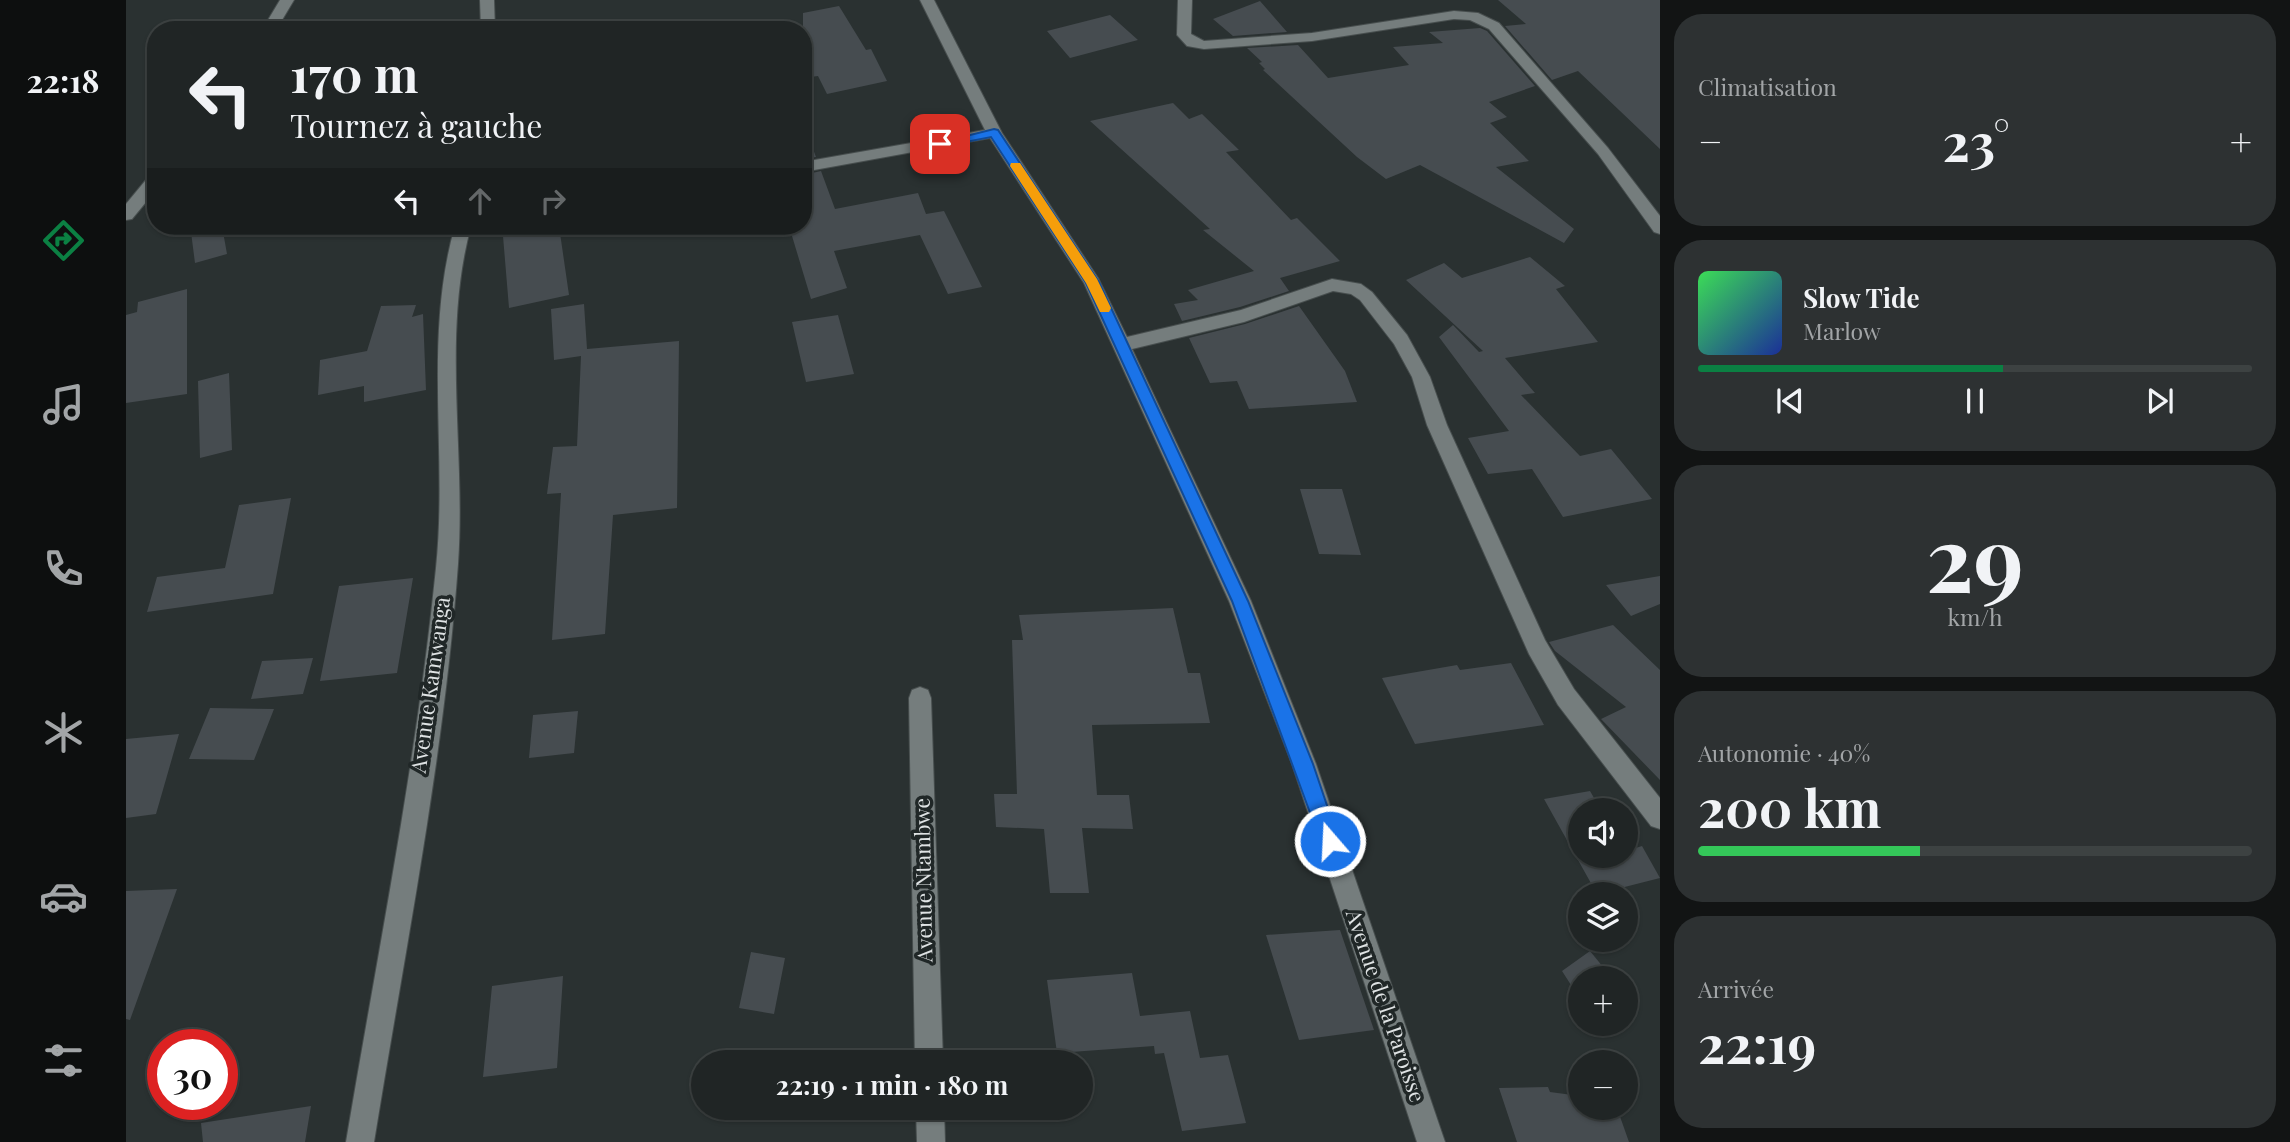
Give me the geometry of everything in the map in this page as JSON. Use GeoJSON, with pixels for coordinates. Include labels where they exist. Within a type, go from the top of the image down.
{"type":"FeatureCollection","features":[{"type":"Feature","properties":{"kind":"street"},"geometry":{"type":"LineString","coordinates":[[275,21],[288,0]]}},
{"type":"Feature","properties":{"kind":"street"},"geometry":{"type":"LineString","coordinates":[[487,0],[488,21]]}},
{"type":"Feature","properties":{"kind":"street","name":"Avenue de la Paroisse"},"geometry":{"type":"LineString","coordinates":[[927,0],[994,133],[1092,282],[1240,601],[1304,764],[1431,1142]]}},
{"type":"Feature","properties":{"kind":"street"},"geometry":{"type":"LineString","coordinates":[[1185,0],[1184,36],[1192,43],[1204,46],[1312,37],[1454,15],[1482,19],[1494,26],[1602,150],[1660,228]]}},
{"type":"Feature","properties":{"kind":"street"},"geometry":{"type":"LineString","coordinates":[[812,165],[994,133]]}},
{"type":"Feature","properties":{"kind":"street"},"geometry":{"type":"LineString","coordinates":[[126,215],[147,190]]}},
{"type":"Feature","properties":{"kind":"street","name":"Avenue Kamwanga"},"geometry":{"type":"LineString","coordinates":[[360,1142],[429,715],[447,567],[452,508],[448,307],[451,270],[461,235]]}},
{"type":"Feature","properties":{"kind":"street"},"geometry":{"type":"LineString","coordinates":[[1122,345],[1232,319],[1332,285],[1355,288],[1366,296],[1401,340],[1421,377],[1437,425],[1537,647],[1566,697],[1660,817]]}},
{"type":"Feature","properties":{"kind":"street","name":"Avenue Ntambwe"},"geometry":{"type":"LineString","coordinates":[[920,698],[929,1050]]}},
{"type":"Feature","properties":{"kind":"street"},"geometry":{"type":"LineString","coordinates":[[930,1120],[931,1142]]}},
{"type":"Feature","properties":{"kind":"building"},"geometry":{"type":"Polygon","coordinates":[[[1498,0],[1660,0],[1660,149],[1578,71],[1552,80],[1505,26],[1526,24],[1498,0]]]}},
{"type":"Feature","properties":{"kind":"building"},"geometry":{"type":"Polygon","coordinates":[[[1260,1],[1287,32],[1233,36],[1213,19],[1260,1]]]}},
{"type":"Feature","properties":{"kind":"building"},"geometry":{"type":"Polygon","coordinates":[[[839,6],[866,50],[871,49],[887,81],[827,94],[818,76],[812,77],[812,21],[803,21],[803,13],[839,6]]]}},
{"type":"Feature","properties":{"kind":"building"},"geometry":{"type":"Polygon","coordinates":[[[1110,15],[1138,40],[1070,58],[1047,31],[1110,15]]]}},
{"type":"Feature","properties":{"kind":"building"},"geometry":{"type":"Polygon","coordinates":[[[1480,28],[1487,31],[1535,86],[1489,102],[1507,117],[1490,123],[1529,161],[1496,167],[1574,229],[1564,243],[1420,165],[1386,179],[1357,157],[1263,70],[1265,69],[1259,63],[1262,62],[1247,48],[1298,45],[1328,78],[1409,65],[1393,47],[1443,43],[1429,32],[1480,28]]]}},
{"type":"Feature","properties":{"kind":"building"},"geometry":{"type":"Polygon","coordinates":[[[1173,103],[1189,119],[1202,114],[1239,150],[1226,152],[1291,220],[1297,218],[1340,261],[1280,278],[1289,291],[1240,307],[1182,321],[1174,304],[1198,300],[1188,290],[1254,271],[1203,230],[1210,229],[1090,121],[1173,103]]]}},
{"type":"Feature","properties":{"kind":"building"},"geometry":{"type":"Polygon","coordinates":[[[821,171],[835,209],[918,193],[926,214],[944,211],[982,287],[948,294],[920,235],[834,251],[847,288],[811,299],[792,235],[812,235],[812,173],[821,171]]]}},
{"type":"Feature","properties":{"kind":"building"},"geometry":{"type":"Polygon","coordinates":[[[191,235],[224,235],[227,254],[195,263],[191,235]]]}},
{"type":"Feature","properties":{"kind":"building"},"geometry":{"type":"Polygon","coordinates":[[[560,235],[569,295],[509,308],[503,236],[560,235]]]}},
{"type":"Feature","properties":{"kind":"building"},"geometry":{"type":"Polygon","coordinates":[[[1530,257],[1565,286],[1556,289],[1598,342],[1505,358],[1535,393],[1521,395],[1580,456],[1611,449],[1652,499],[1563,517],[1532,469],[1488,474],[1468,438],[1509,431],[1439,337],[1453,325],[1479,352],[1483,351],[1406,280],[1444,263],[1462,278],[1530,257]]]}},
{"type":"Feature","properties":{"kind":"building"},"geometry":{"type":"Polygon","coordinates":[[[187,289],[187,394],[126,403],[126,315],[137,312],[138,302],[187,289]]]}},
{"type":"Feature","properties":{"kind":"building"},"geometry":{"type":"Polygon","coordinates":[[[584,304],[587,349],[679,341],[677,508],[613,515],[605,634],[552,640],[561,493],[547,494],[553,447],[577,446],[581,356],[554,360],[551,309],[584,304]]]}},
{"type":"Feature","properties":{"kind":"building"},"geometry":{"type":"Polygon","coordinates":[[[416,305],[412,317],[423,314],[426,390],[364,402],[364,386],[318,395],[320,360],[367,351],[381,306],[416,305]]]}},
{"type":"Feature","properties":{"kind":"building"},"geometry":{"type":"Polygon","coordinates":[[[1299,306],[1345,371],[1357,402],[1249,409],[1237,381],[1210,383],[1189,338],[1245,324],[1299,306]]]}},
{"type":"Feature","properties":{"kind":"building"},"geometry":{"type":"Polygon","coordinates":[[[838,315],[854,374],[806,382],[792,322],[838,315]]]}},
{"type":"Feature","properties":{"kind":"building"},"geometry":{"type":"Polygon","coordinates":[[[229,373],[232,450],[200,458],[198,381],[229,373]]]}},
{"type":"Feature","properties":{"kind":"building"},"geometry":{"type":"Polygon","coordinates":[[[1300,489],[1342,489],[1361,555],[1319,554],[1300,489]]]}},
{"type":"Feature","properties":{"kind":"building"},"geometry":{"type":"Polygon","coordinates":[[[291,498],[273,594],[147,612],[157,577],[225,568],[239,505],[291,498]]]}},
{"type":"Feature","properties":{"kind":"building"},"geometry":{"type":"Polygon","coordinates":[[[1660,576],[1660,604],[1631,616],[1606,585],[1660,576]]]}},
{"type":"Feature","properties":{"kind":"building"},"geometry":{"type":"Polygon","coordinates":[[[413,578],[397,673],[320,681],[339,586],[413,578]]]}},
{"type":"Feature","properties":{"kind":"building"},"geometry":{"type":"Polygon","coordinates":[[[1173,608],[1188,673],[1200,673],[1210,723],[1092,725],[1097,795],[1129,795],[1133,829],[1082,828],[1089,893],[1050,893],[1044,829],[996,827],[994,794],[1017,794],[1012,640],[1023,640],[1019,615],[1173,608]]]}},
{"type":"Feature","properties":{"kind":"building"},"geometry":{"type":"Polygon","coordinates":[[[1613,625],[1660,670],[1660,780],[1601,719],[1626,707],[1555,651],[1549,642],[1613,625]]]}},
{"type":"Feature","properties":{"kind":"building"},"geometry":{"type":"Polygon","coordinates":[[[313,658],[303,694],[251,699],[262,661],[313,658]]]}},
{"type":"Feature","properties":{"kind":"building"},"geometry":{"type":"Polygon","coordinates":[[[1511,663],[1544,725],[1415,744],[1382,678],[1457,665],[1460,670],[1511,663]]]}},
{"type":"Feature","properties":{"kind":"building"},"geometry":{"type":"Polygon","coordinates":[[[210,708],[274,709],[254,760],[189,759],[210,708]]]}},
{"type":"Feature","properties":{"kind":"building"},"geometry":{"type":"Polygon","coordinates":[[[578,711],[574,753],[529,758],[533,715],[578,711]]]}},
{"type":"Feature","properties":{"kind":"building"},"geometry":{"type":"Polygon","coordinates":[[[179,734],[156,814],[126,818],[126,739],[179,734]]]}},
{"type":"Feature","properties":{"kind":"building"},"geometry":{"type":"Polygon","coordinates":[[[1590,791],[1594,798],[1568,798],[1568,842],[1544,799],[1590,791]]]}},
{"type":"Feature","properties":{"kind":"building"},"geometry":{"type":"Polygon","coordinates":[[[1642,846],[1660,878],[1638,884],[1590,882],[1582,868],[1638,868],[1638,847],[1642,846]]]}},
{"type":"Feature","properties":{"kind":"building"},"geometry":{"type":"Polygon","coordinates":[[[177,889],[130,1020],[126,1019],[126,891],[177,889]]]}},
{"type":"Feature","properties":{"kind":"building"},"geometry":{"type":"Polygon","coordinates":[[[1340,930],[1374,1030],[1299,1040],[1266,935],[1340,930]]]}},
{"type":"Feature","properties":{"kind":"building"},"geometry":{"type":"Polygon","coordinates":[[[751,952],[785,958],[774,1014],[739,1008],[751,952]]]}},
{"type":"Feature","properties":{"kind":"building"},"geometry":{"type":"Polygon","coordinates":[[[1591,952],[1602,966],[1569,966],[1591,952]]]}},
{"type":"Feature","properties":{"kind":"building"},"geometry":{"type":"Polygon","coordinates":[[[1568,967],[1568,980],[1562,971],[1568,967]]]}},
{"type":"Feature","properties":{"kind":"building"},"geometry":{"type":"Polygon","coordinates":[[[1132,973],[1140,1016],[1190,1011],[1200,1058],[1228,1055],[1246,1123],[1182,1131],[1164,1053],[1155,1054],[1154,1046],[1057,1050],[1047,980],[1132,973]]]}},
{"type":"Feature","properties":{"kind":"building"},"geometry":{"type":"Polygon","coordinates":[[[563,976],[557,1068],[483,1077],[492,986],[563,976]]]}},
{"type":"Feature","properties":{"kind":"building"},"geometry":{"type":"Polygon","coordinates":[[[1548,1087],[1550,1092],[1568,1094],[1568,1120],[1621,1120],[1629,1142],[1517,1142],[1499,1088],[1548,1087]]]}},
{"type":"Feature","properties":{"kind":"building"},"geometry":{"type":"Polygon","coordinates":[[[311,1106],[305,1142],[203,1142],[201,1123],[238,1120],[238,1117],[311,1106]]]}},
{"type":"Feature","properties":{"kind":"slow traffic"},"geometry":{"type":"LineString","coordinates":[[1016,166],[1092,282],[1105,308]]}},
{"type":"Feature","properties":{"kind":"route"},"geometry":{"type":"LineString","coordinates":[[940,144],[994,133],[1092,282],[1240,601],[1304,764],[1330,841]]}}]}
